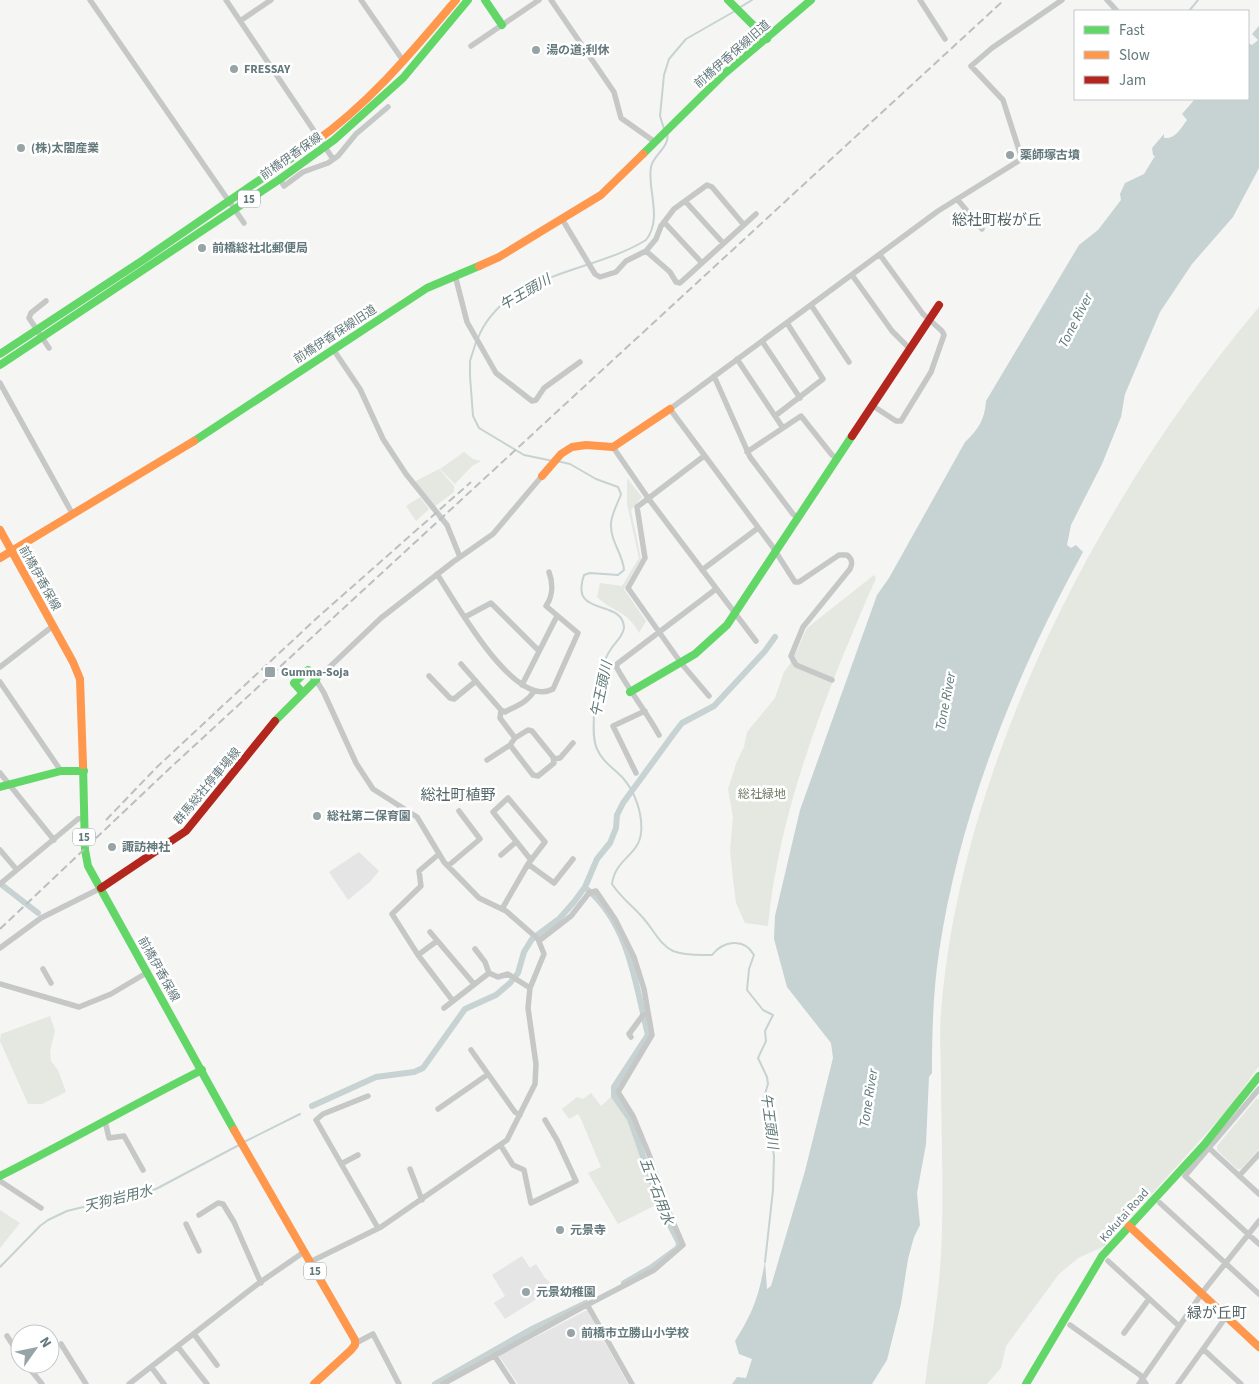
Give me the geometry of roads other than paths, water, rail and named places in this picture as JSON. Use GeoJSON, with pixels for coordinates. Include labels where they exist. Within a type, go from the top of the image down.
{"type":"FeatureCollection","features":[{"type":"Feature","properties":{"kind":"street"},"geometry":{"type":"LineString","coordinates":[[90,0],[244,223]]}},
{"type":"Feature","properties":{"kind":"street"},"geometry":{"type":"LineString","coordinates":[[226,0],[333,159]]}},
{"type":"Feature","properties":{"kind":"street"},"geometry":{"type":"LineString","coordinates":[[240,21],[270,0]]}},
{"type":"Feature","properties":{"kind":"street"},"geometry":{"type":"LineString","coordinates":[[362,0],[404,62]]}},
{"type":"Feature","properties":{"kind":"street","name":"前橋伊香保線"},"geometry":{"type":"LineString","coordinates":[[0,354],[320,139],[365,102],[404,62],[456,0]]}},
{"type":"Feature","properties":{"kind":"street","name":"前橋伊香保線"},"geometry":{"type":"LineString","coordinates":[[0,365],[280,179],[325,147],[371,109],[403,78],[431,47],[468,0]]}},
{"type":"Feature","properties":{"kind":"street"},"geometry":{"type":"LineString","coordinates":[[485,0],[502,25]]}},
{"type":"Feature","properties":{"kind":"street"},"geometry":{"type":"LineString","coordinates":[[471,46],[539,0]]}},
{"type":"Feature","properties":{"kind":"street"},"geometry":{"type":"LineString","coordinates":[[551,0],[614,92],[621,118],[655,142]]}},
{"type":"Feature","properties":{"kind":"street","name":"前橋伊香保線旧道"},"geometry":{"type":"LineString","coordinates":[[0,558],[218,426],[422,291],[499,257],[611,187],[724,74],[811,0]]}},
{"type":"Feature","properties":{"kind":"street"},"geometry":{"type":"LineString","coordinates":[[920,0],[945,39]]}},
{"type":"Feature","properties":{"kind":"street"},"geometry":{"type":"LineString","coordinates":[[316,680],[370,628],[437,574],[493,534],[568,448],[577,445],[614,447],[670,409],[957,199],[1021,158],[1003,100],[971,66],[992,48],[1062,0]]}},
{"type":"Feature","properties":{"kind":"street"},"geometry":{"type":"LineString","coordinates":[[1107,0],[1116,10]]}},
{"type":"Feature","properties":{"kind":"street"},"geometry":{"type":"LineString","coordinates":[[730,3],[767,39]]}},
{"type":"Feature","properties":{"kind":"street"},"geometry":{"type":"LineString","coordinates":[[280,179],[284,186],[303,172],[342,154],[356,134],[388,107]]}},
{"type":"Feature","properties":{"kind":"street"},"geometry":{"type":"LineString","coordinates":[[562,219],[598,277],[613,274],[626,261],[646,251],[656,239],[664,222],[685,201],[710,185],[744,225]]}},
{"type":"Feature","properties":{"kind":"street"},"geometry":{"type":"LineString","coordinates":[[957,199],[982,229]]}},
{"type":"Feature","properties":{"kind":"street"},"geometry":{"type":"LineString","coordinates":[[685,201],[724,243]]}},
{"type":"Feature","properties":{"kind":"street"},"geometry":{"type":"LineString","coordinates":[[646,251],[670,272],[677,283],[681,282],[756,214]]}},
{"type":"Feature","properties":{"kind":"street"},"geometry":{"type":"LineString","coordinates":[[664,222],[702,263]]}},
{"type":"Feature","properties":{"kind":"street"},"geometry":{"type":"LineString","coordinates":[[873,406],[900,422],[916,400],[931,372],[944,338],[942,331],[929,321],[880,255]]}},
{"type":"Feature","properties":{"kind":"street"},"geometry":{"type":"LineString","coordinates":[[455,275],[466,319],[498,375],[534,402],[544,388],[580,362]]}},
{"type":"Feature","properties":{"kind":"street"},"geometry":{"type":"LineString","coordinates":[[852,275],[892,331],[910,349]]}},
{"type":"Feature","properties":{"kind":"street"},"geometry":{"type":"LineString","coordinates":[[46,301],[30,315],[36,329],[49,348]]}},
{"type":"Feature","properties":{"kind":"street"},"geometry":{"type":"LineString","coordinates":[[811,305],[849,362]]}},
{"type":"Feature","properties":{"kind":"street"},"geometry":{"type":"LineString","coordinates":[[630,692],[682,663],[717,636],[735,614],[939,305]]}},
{"type":"Feature","properties":{"kind":"street"},"geometry":{"type":"LineString","coordinates":[[775,416],[823,379],[787,323]]}},
{"type":"Feature","properties":{"kind":"street"},"geometry":{"type":"LineString","coordinates":[[762,341],[800,398]]}},
{"type":"Feature","properties":{"kind":"street"},"geometry":{"type":"LineString","coordinates":[[332,349],[360,389],[383,439],[406,474],[447,525],[460,557]]}},
{"type":"Feature","properties":{"kind":"street"},"geometry":{"type":"LineString","coordinates":[[737,359],[783,428]]}},
{"type":"Feature","properties":{"kind":"street"},"geometry":{"type":"LineString","coordinates":[[714,376],[747,452],[792,514],[798,518]]}},
{"type":"Feature","properties":{"kind":"street"},"geometry":{"type":"LineString","coordinates":[[0,383],[72,513]]}},
{"type":"Feature","properties":{"kind":"street"},"geometry":{"type":"LineString","coordinates":[[670,409],[797,582],[839,555],[847,554],[852,560],[850,569],[800,632],[791,656],[796,665],[832,680]]}},
{"type":"Feature","properties":{"kind":"street"},"geometry":{"type":"LineString","coordinates":[[747,452],[803,416],[832,455],[838,459]]}},
{"type":"Feature","properties":{"kind":"street"},"geometry":{"type":"LineString","coordinates":[[614,447],[648,498],[756,641]]}},
{"type":"Feature","properties":{"kind":"street"},"geometry":{"type":"LineString","coordinates":[[704,456],[637,507],[636,511],[645,560],[628,588],[708,696]]}},
{"type":"Feature","properties":{"kind":"street"},"geometry":{"type":"LineString","coordinates":[[702,570],[758,528]]}},
{"type":"Feature","properties":{"kind":"street","name":"前橋伊香保線"},"geometry":{"type":"LineString","coordinates":[[0,530],[76,667],[80,679],[86,862],[244,1149],[356,1343]]}},
{"type":"Feature","properties":{"kind":"street"},"geometry":{"type":"LineString","coordinates":[[437,574],[486,649],[516,681],[534,691],[547,693],[553,689],[578,637],[575,629],[546,606],[551,599],[551,578],[549,572]]}},
{"type":"Feature","properties":{"kind":"street"},"geometry":{"type":"LineString","coordinates":[[659,735],[645,711],[630,692],[617,664],[716,589]]}},
{"type":"Feature","properties":{"kind":"street"},"geometry":{"type":"LineString","coordinates":[[465,616],[490,602],[539,651]]}},
{"type":"Feature","properties":{"kind":"street"},"geometry":{"type":"LineString","coordinates":[[522,685],[557,616]]}},
{"type":"Feature","properties":{"kind":"street"},"geometry":{"type":"LineString","coordinates":[[0,667],[53,626]]}},
{"type":"Feature","properties":{"kind":"street"},"geometry":{"type":"LineString","coordinates":[[461,664],[501,710],[505,712],[530,698],[534,691]]}},
{"type":"Feature","properties":{"kind":"street"},"geometry":{"type":"LineString","coordinates":[[302,692],[294,683],[308,670],[324,693],[356,763],[365,777],[382,796],[417,817],[448,866],[479,898],[502,909],[539,939],[544,957],[530,988],[528,1020],[534,1052],[536,1079],[534,1088],[507,1140],[422,1200],[378,1228],[310,1262]]}},
{"type":"Feature","properties":{"kind":"street"},"geometry":{"type":"LineString","coordinates":[[429,676],[450,698],[454,699],[476,682]]}},
{"type":"Feature","properties":{"kind":"street","name":"群馬総社停車場線"},"geometry":{"type":"LineString","coordinates":[[100,888],[165,847],[186,831],[270,725],[316,680]]}},
{"type":"Feature","properties":{"kind":"street"},"geometry":{"type":"LineString","coordinates":[[0,682],[61,771]]}},
{"type":"Feature","properties":{"kind":"street"},"geometry":{"type":"LineString","coordinates":[[501,710],[500,718],[515,738]]}},
{"type":"Feature","properties":{"kind":"street"},"geometry":{"type":"LineString","coordinates":[[636,772],[613,726],[645,711]]}},
{"type":"Feature","properties":{"kind":"street"},"geometry":{"type":"LineString","coordinates":[[487,760],[528,730],[532,731],[554,759]]}},
{"type":"Feature","properties":{"kind":"street"},"geometry":{"type":"LineString","coordinates":[[554,759],[560,758],[573,743]]}},
{"type":"Feature","properties":{"kind":"street"},"geometry":{"type":"LineString","coordinates":[[510,745],[533,775],[538,776],[554,763],[554,759]]}},
{"type":"Feature","properties":{"kind":"street"},"geometry":{"type":"LineString","coordinates":[[0,787],[61,771],[84,771]]}},
{"type":"Feature","properties":{"kind":"street"},"geometry":{"type":"LineString","coordinates":[[0,772],[54,840]]}},
{"type":"Feature","properties":{"kind":"street"},"geometry":{"type":"LineString","coordinates":[[502,909],[530,862],[544,842],[508,798],[493,810],[530,862],[554,883],[573,859]]}},
{"type":"Feature","properties":{"kind":"street"},"geometry":{"type":"LineString","coordinates":[[448,866],[480,839],[459,811]]}},
{"type":"Feature","properties":{"kind":"street"},"geometry":{"type":"LineString","coordinates":[[0,884],[78,819],[84,818]]}},
{"type":"Feature","properties":{"kind":"street"},"geometry":{"type":"LineString","coordinates":[[501,855],[516,842]]}},
{"type":"Feature","properties":{"kind":"street"},"geometry":{"type":"LineString","coordinates":[[0,850],[17,870]]}},
{"type":"Feature","properties":{"kind":"street"},"geometry":{"type":"LineString","coordinates":[[439,854],[419,871],[421,886],[392,914],[418,956],[454,1001]]}},
{"type":"Feature","properties":{"kind":"street"},"geometry":{"type":"LineString","coordinates":[[0,948],[49,913],[100,888]]}},
{"type":"Feature","properties":{"kind":"street"},"geometry":{"type":"LineString","coordinates":[[447,1383],[494,1355],[654,1270],[683,1245],[665,1203],[637,1124],[618,1092],[634,1062],[651,1039],[644,989],[634,957],[598,891],[588,893],[571,916],[539,939]]}},
{"type":"Feature","properties":{"kind":"street"},"geometry":{"type":"LineString","coordinates":[[430,932],[474,984]]}},
{"type":"Feature","properties":{"kind":"street"},"geometry":{"type":"LineString","coordinates":[[418,956],[437,940]]}},
{"type":"Feature","properties":{"kind":"street"},"geometry":{"type":"LineString","coordinates":[[475,949],[485,962],[489,973],[496,977],[510,974],[530,988]]}},
{"type":"Feature","properties":{"kind":"street"},"geometry":{"type":"LineString","coordinates":[[43,968],[51,983]]}},
{"type":"Feature","properties":{"kind":"street"},"geometry":{"type":"LineString","coordinates":[[0,984],[79,1007],[111,994],[148,972]]}},
{"type":"Feature","properties":{"kind":"street"},"geometry":{"type":"LineString","coordinates":[[444,1008],[489,973]]}},
{"type":"Feature","properties":{"kind":"street"},"geometry":{"type":"LineString","coordinates":[[631,1037],[629,1034],[643,1015],[648,1013]]}},
{"type":"Feature","properties":{"kind":"street"},"geometry":{"type":"LineString","coordinates":[[471,1050],[515,1112],[520,1115]]}},
{"type":"Feature","properties":{"kind":"street"},"geometry":{"type":"LineString","coordinates":[[0,1176],[81,1136],[202,1070]]}},
{"type":"Feature","properties":{"kind":"street"},"geometry":{"type":"LineString","coordinates":[[438,1109],[488,1074]]}},
{"type":"Feature","properties":{"kind":"street","name":"Kokutai Road"},"geometry":{"type":"LineString","coordinates":[[1026,1384],[1065,1321],[1093,1270],[1129,1226],[1204,1145],[1259,1076]]}},
{"type":"Feature","properties":{"kind":"street"},"geometry":{"type":"LineString","coordinates":[[1258,1092],[1186,1176],[1259,1244]]}},
{"type":"Feature","properties":{"kind":"street"},"geometry":{"type":"LineString","coordinates":[[368,1096],[316,1119],[378,1228]]}},
{"type":"Feature","properties":{"kind":"street"},"geometry":{"type":"LineString","coordinates":[[501,1146],[513,1164],[524,1170],[532,1202],[576,1181],[557,1140],[545,1120]]}},
{"type":"Feature","properties":{"kind":"street"},"geometry":{"type":"LineString","coordinates":[[105,1122],[110,1138],[124,1136],[143,1170]]}},
{"type":"Feature","properties":{"kind":"street"},"geometry":{"type":"LineString","coordinates":[[1210,1149],[1259,1194]]}},
{"type":"Feature","properties":{"kind":"street"},"geometry":{"type":"LineString","coordinates":[[1239,1176],[1259,1154]]}},
{"type":"Feature","properties":{"kind":"street"},"geometry":{"type":"LineString","coordinates":[[341,1164],[358,1155]]}},
{"type":"Feature","properties":{"kind":"street"},"geometry":{"type":"LineString","coordinates":[[410,1169],[422,1200]]}},
{"type":"Feature","properties":{"kind":"street"},"geometry":{"type":"LineString","coordinates":[[0,1181],[41,1208]]}},
{"type":"Feature","properties":{"kind":"street"},"geometry":{"type":"LineString","coordinates":[[200,1215],[218,1203],[223,1204],[234,1222],[261,1283]]}},
{"type":"Feature","properties":{"kind":"street"},"geometry":{"type":"LineString","coordinates":[[1160,1203],[1259,1294]]}},
{"type":"Feature","properties":{"kind":"street"},"geometry":{"type":"LineString","coordinates":[[1139,1384],[1202,1294],[1259,1222]]}},
{"type":"Feature","properties":{"kind":"street"},"geometry":{"type":"LineString","coordinates":[[186,1224],[199,1251]]}},
{"type":"Feature","properties":{"kind":"street"},"geometry":{"type":"LineString","coordinates":[[1129,1226],[1259,1346]]}},
{"type":"Feature","properties":{"kind":"street"},"geometry":{"type":"LineString","coordinates":[[129,1384],[304,1252]]}},
{"type":"Feature","properties":{"kind":"street"},"geometry":{"type":"LineString","coordinates":[[1108,1261],[1179,1326]]}},
{"type":"Feature","properties":{"kind":"street"},"geometry":{"type":"LineString","coordinates":[[1124,1333],[1149,1299]]}},
{"type":"Feature","properties":{"kind":"street"},"geometry":{"type":"LineString","coordinates":[[588,1306],[632,1384]]}},
{"type":"Feature","properties":{"kind":"street"},"geometry":{"type":"LineString","coordinates":[[1182,1383],[1226,1317]]}},
{"type":"Feature","properties":{"kind":"street"},"geometry":{"type":"LineString","coordinates":[[1070,1325],[1143,1378],[1146,1384]]}},
{"type":"Feature","properties":{"kind":"street"},"geometry":{"type":"LineString","coordinates":[[194,1334],[217,1365]]}},
{"type":"Feature","properties":{"kind":"street"},"geometry":{"type":"LineString","coordinates":[[314,1384],[351,1350],[356,1343],[373,1334],[399,1384]]}},
{"type":"Feature","properties":{"kind":"street"},"geometry":{"type":"LineString","coordinates":[[7,1336],[10,1341]]}},
{"type":"Feature","properties":{"kind":"street"},"geometry":{"type":"LineString","coordinates":[[61,1344],[86,1384]]}},
{"type":"Feature","properties":{"kind":"street"},"geometry":{"type":"LineString","coordinates":[[178,1347],[207,1384]]}},
{"type":"Feature","properties":{"kind":"street"},"geometry":{"type":"LineString","coordinates":[[1203,1349],[1241,1384]]}},
{"type":"Feature","properties":{"kind":"street"},"geometry":{"type":"LineString","coordinates":[[494,1355],[513,1384]]}},
{"type":"Feature","properties":{"kind":"street"},"geometry":{"type":"LineString","coordinates":[[152,1368],[164,1384]]}},
{"type":"Feature","properties":{"kind":"street"},"geometry":{"type":"LineString","coordinates":[[34,1374],[42,1384]]}},
{"type":"Feature","properties":{"kind":"water","name":"Tone River"},"geometry":{"type":"Polygon","coordinates":[[[1259,26],[1259,168],[1233,217],[1192,264],[1160,312],[1125,394],[1121,417],[1102,464],[1071,525],[1067,545],[1071,548],[1076,545],[1083,552],[1058,599],[1013,696],[993,746],[961,848],[948,900],[937,967],[933,1012],[932,1073],[929,1077],[926,1144],[917,1193],[920,1225],[914,1237],[908,1259],[901,1304],[887,1360],[872,1384],[732,1384],[737,1377],[746,1378],[752,1359],[739,1354],[735,1341],[747,1321],[755,1302],[765,1261],[767,1289],[771,1286],[805,1171],[833,1058],[831,1043],[787,987],[774,939],[775,916],[800,810],[877,595],[889,578],[965,442],[980,424],[986,401],[1079,245],[1098,230],[1121,200],[1120,194],[1125,183],[1144,174],[1155,156],[1153,155],[1152,148],[1164,134],[1164,138],[1168,138],[1177,133],[1187,120],[1182,114],[1194,100],[1249,100],[1249,44],[1252,45],[1258,40],[1252,34],[1259,26]]]}},
{"type":"Feature","properties":{"kind":"waterway","name":"午王頭川"},"geometry":{"type":"LineString","coordinates":[[739,8],[752,0]]}},
{"type":"Feature","properties":{"kind":"waterway"},"geometry":{"type":"LineString","coordinates":[[1190,10],[1198,0]]}},
{"type":"Feature","properties":{"kind":"waterway","name":"午王頭川"},"geometry":{"type":"LineString","coordinates":[[664,129],[660,116],[664,75],[669,59],[686,39],[735,11]]}},
{"type":"Feature","properties":{"kind":"waterway","name":"午王頭川"},"geometry":{"type":"LineString","coordinates":[[478,338],[491,316],[508,300],[529,287],[625,251],[646,240],[651,231],[654,213],[650,176],[651,167],[668,138],[667,133]]}},
{"type":"Feature","properties":{"kind":"waterway","name":"午王頭川"},"geometry":{"type":"LineString","coordinates":[[476,342],[470,361],[470,376],[473,416],[479,428],[524,455],[553,461]]}},
{"type":"Feature","properties":{"kind":"waterway","name":"午王頭川"},"geometry":{"type":"LineString","coordinates":[[557,461],[570,464],[596,479],[618,487],[621,494],[612,517],[611,530],[624,570],[618,575],[590,573],[584,575],[581,588],[584,597],[590,603],[615,613],[621,618],[624,627],[621,636],[607,655],[601,670],[594,711],[594,735],[595,745],[599,753],[631,789],[641,818],[641,833],[636,847],[618,869],[612,884],[619,894],[644,919],[660,941],[673,951],[687,954],[712,955],[727,944],[733,943],[745,945],[750,949],[754,955],[749,969],[747,990],[763,1010],[773,1015],[765,1031],[766,1041],[758,1058],[767,1077],[768,1084],[764,1097],[774,1156],[773,1190],[765,1262]]}},
{"type":"Feature","properties":{"kind":"waterway"},"geometry":{"type":"LineString","coordinates":[[312,1106],[376,1077],[414,1072],[423,1068],[465,1009],[496,995],[510,983],[518,973],[524,952],[532,939],[559,919],[585,887],[597,859],[610,843],[616,828],[617,815],[623,803],[675,732],[682,723],[714,706],[765,651],[775,637]]}},
{"type":"Feature","properties":{"kind":"waterway"},"geometry":{"type":"LineString","coordinates":[[2,885],[38,913]]}},
{"type":"Feature","properties":{"kind":"waterway","name":"五千石用水"},"geometry":{"type":"LineString","coordinates":[[588,890],[602,904],[622,938],[635,977],[648,1035],[614,1087],[614,1096],[630,1119],[661,1208],[679,1243],[678,1248],[652,1267],[624,1283]]}},
{"type":"Feature","properties":{"kind":"waterway","name":"天狗岩用水"},"geometry":{"type":"LineString","coordinates":[[244,1142],[300,1114]]}},
{"type":"Feature","properties":{"kind":"waterway","name":"天狗岩用水"},"geometry":{"type":"LineString","coordinates":[[0,1267],[48,1220],[67,1211],[156,1189],[239,1145]]}},
{"type":"Feature","properties":{"kind":"waterway","name":"五千石用水"},"geometry":{"type":"LineString","coordinates":[[435,1384],[530,1330],[586,1303]]}},
{"type":"Feature","properties":{"kind":"railway"},"geometry":{"type":"LineString","coordinates":[[0,929],[169,769],[1004,0]]}},
{"type":"Feature","properties":{"kind":"railway"},"geometry":{"type":"LineString","coordinates":[[106,820],[157,767],[318,617],[471,482]]}},
{"type":"Feature","properties":{"kind":"place","name":"湯の道;利休"},"geometry":{"type":"Point","coordinates":[536,50]}},
{"type":"Feature","properties":{"kind":"place","name":"FRESSAY"},"geometry":{"type":"Point","coordinates":[234,69]}},
{"type":"Feature","properties":{"kind":"place","name":"(株)太閤産業"},"geometry":{"type":"Point","coordinates":[21,148]}},
{"type":"Feature","properties":{"kind":"place","name":"薬師塚古墳"},"geometry":{"type":"Point","coordinates":[1010,155]}},
{"type":"Feature","properties":{"kind":"place","name":"前橋総社北郵便局"},"geometry":{"type":"Point","coordinates":[202,248]}},
{"type":"Feature","properties":{"kind":"place","name":"Gumma-Soja"},"geometry":{"type":"Point","coordinates":[270,672]}},
{"type":"Feature","properties":{"kind":"place","name":"総社第二保育園"},"geometry":{"type":"Point","coordinates":[317,816]}},
{"type":"Feature","properties":{"kind":"place","name":"諏訪神社"},"geometry":{"type":"Point","coordinates":[112,847]}},
{"type":"Feature","properties":{"kind":"place","name":"元景寺"},"geometry":{"type":"Point","coordinates":[560,1230]}},
{"type":"Feature","properties":{"kind":"place","name":"元景幼稚園"},"geometry":{"type":"Point","coordinates":[526,1292]}},
{"type":"Feature","properties":{"kind":"place","name":"前橋市立勝山小学校"},"geometry":{"type":"Point","coordinates":[571,1333]}},
{"type":"Feature","properties":{"kind":"district","name":"総社町桜が丘"},"geometry":{"type":"Point","coordinates":[997,220]}},
{"type":"Feature","properties":{"kind":"district","name":"総社町植野"},"geometry":{"type":"Point","coordinates":[458,795]}},
{"type":"Feature","properties":{"kind":"district","name":"緑が丘町"},"geometry":{"type":"Point","coordinates":[1217,1313]}},
{"type":"Feature","properties":{"kind":"park label","name":"総社緑地"},"geometry":{"type":"Point","coordinates":[762,794]}}]}
